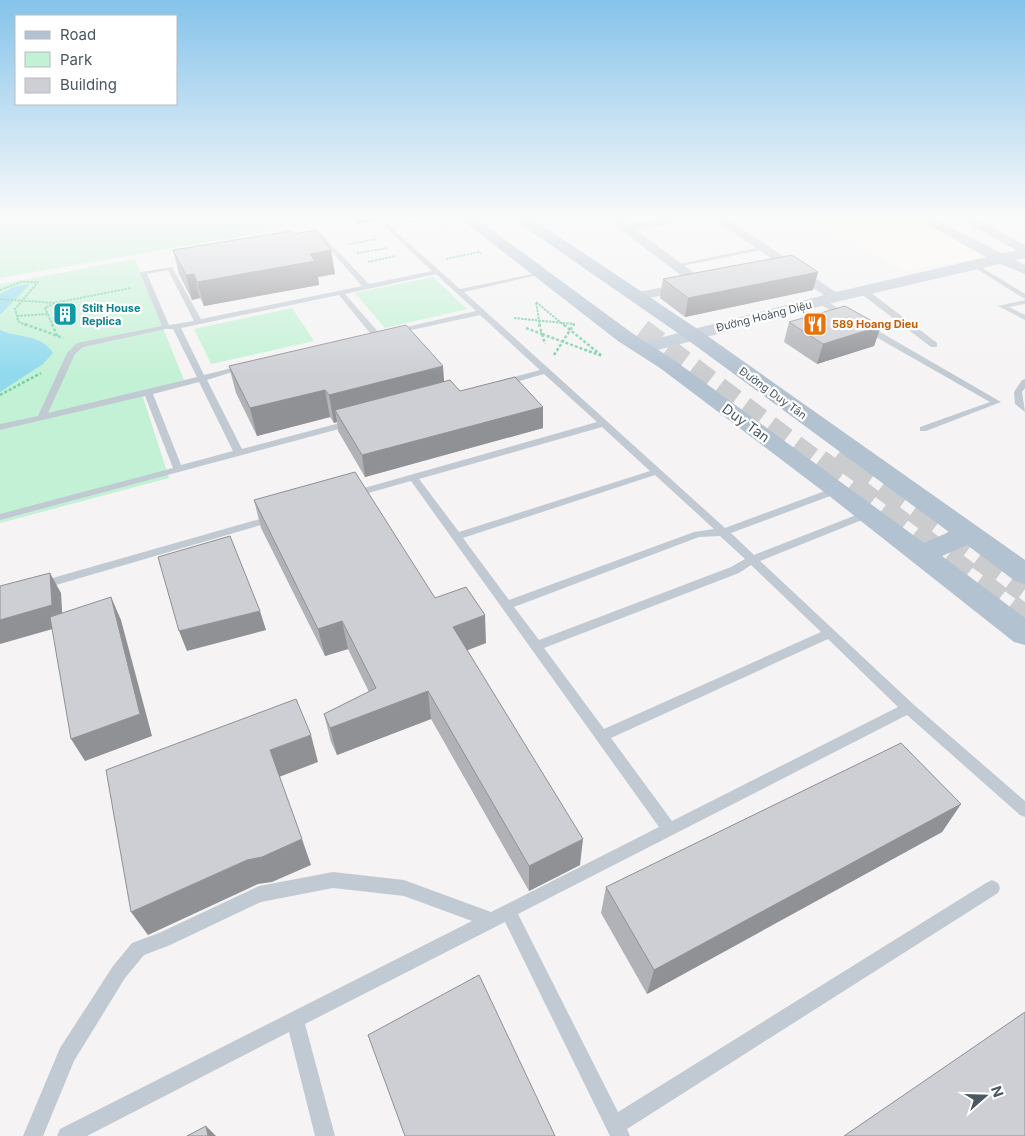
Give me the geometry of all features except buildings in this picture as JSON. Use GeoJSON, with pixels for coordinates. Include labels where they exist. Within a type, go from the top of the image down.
{"type":"FeatureCollection","features":[{"type":"Feature","properties":{"kind":"main road","name":"Duy Tan"},"geometry":{"type":"LineString","coordinates":[[533,269],[625,337],[648,334],[837,490],[1025,634]]}},
{"type":"Feature","properties":{"kind":"main road"},"geometry":{"type":"LineString","coordinates":[[558,269],[648,334]]}},
{"type":"Feature","properties":{"kind":"main road"},"geometry":{"type":"LineString","coordinates":[[567,269],[648,334]]}},
{"type":"Feature","properties":{"kind":"main road","name":"Đường Duy Tân"},"geometry":{"type":"LineString","coordinates":[[598,269],[692,334],[1025,574]]}},
{"type":"Feature","properties":{"kind":"main road","name":"Đường Hoàng Diệu"},"geometry":{"type":"LineString","coordinates":[[648,334],[692,334],[828,299],[957,269]]}},
{"type":"Feature","properties":{"kind":"main road"},"geometry":{"type":"LineString","coordinates":[[921,555],[969,534]]}},
{"type":"Feature","properties":{"kind":"street"},"geometry":{"type":"LineString","coordinates":[[682,269],[702,284]]}},
{"type":"Feature","properties":{"kind":"street"},"geometry":{"type":"LineString","coordinates":[[774,270],[778,269]]}},
{"type":"Feature","properties":{"kind":"street"},"geometry":{"type":"LineString","coordinates":[[795,269],[828,299]]}},
{"type":"Feature","properties":{"kind":"street"},"geometry":{"type":"LineString","coordinates":[[638,296],[720,280]]}},
{"type":"Feature","properties":{"kind":"lane"},"geometry":{"type":"LineString","coordinates":[[165,269],[143,273],[166,327]]}},
{"type":"Feature","properties":{"kind":"lane"},"geometry":{"type":"LineString","coordinates":[[171,269],[199,323]]}},
{"type":"Feature","properties":{"kind":"lane"},"geometry":{"type":"LineString","coordinates":[[351,269],[367,287]]}},
{"type":"Feature","properties":{"kind":"lane"},"geometry":{"type":"LineString","coordinates":[[435,269],[482,312],[548,366],[602,424],[723,532],[908,708],[1025,810]]}},
{"type":"Feature","properties":{"kind":"lane"},"geometry":{"type":"LineString","coordinates":[[980,269],[1025,297]]}},
{"type":"Feature","properties":{"kind":"lane"},"geometry":{"type":"LineString","coordinates":[[41,418],[72,353],[82,345],[166,327],[199,323],[438,272]]}},
{"type":"Feature","properties":{"kind":"lane"},"geometry":{"type":"LineString","coordinates":[[459,291],[540,273]]}},
{"type":"Feature","properties":{"kind":"lane"},"geometry":{"type":"LineString","coordinates":[[863,291],[934,345]]}},
{"type":"Feature","properties":{"kind":"lane"},"geometry":{"type":"LineString","coordinates":[[341,293],[377,336]]}},
{"type":"Feature","properties":{"kind":"lane"},"geometry":{"type":"LineString","coordinates":[[828,299],[997,402],[923,429]]}},
{"type":"Feature","properties":{"kind":"lane"},"geometry":{"type":"LineString","coordinates":[[1025,302],[1002,306],[1025,318]]}},
{"type":"Feature","properties":{"kind":"lane"},"geometry":{"type":"LineString","coordinates":[[368,338],[482,312]]}},
{"type":"Feature","properties":{"kind":"lane"},"geometry":{"type":"LineString","coordinates":[[176,327],[239,453]]}},
{"type":"Feature","properties":{"kind":"lane"},"geometry":{"type":"LineString","coordinates":[[0,427],[148,393],[256,364]]}},
{"type":"Feature","properties":{"kind":"lane"},"geometry":{"type":"LineString","coordinates":[[489,386],[548,366]]}},
{"type":"Feature","properties":{"kind":"lane"},"geometry":{"type":"LineString","coordinates":[[1025,382],[1018,392],[1019,404],[1025,409]]}},
{"type":"Feature","properties":{"kind":"lane"},"geometry":{"type":"LineString","coordinates":[[148,393],[178,469]]}},
{"type":"Feature","properties":{"kind":"lane"},"geometry":{"type":"LineString","coordinates":[[0,517],[364,419]]}},
{"type":"Feature","properties":{"kind":"lane"},"geometry":{"type":"LineString","coordinates":[[348,496],[602,424]]}},
{"type":"Feature","properties":{"kind":"lane"},"geometry":{"type":"LineString","coordinates":[[458,536],[655,472]]}},
{"type":"Feature","properties":{"kind":"lane"},"geometry":{"type":"LineString","coordinates":[[414,477],[669,828]]}},
{"type":"Feature","properties":{"kind":"lane"},"geometry":{"type":"LineString","coordinates":[[507,605],[698,534],[723,532],[837,490]]}},
{"type":"Feature","properties":{"kind":"lane"},"geometry":{"type":"LineString","coordinates":[[537,646],[736,570],[752,560],[868,514]]}},
{"type":"Feature","properties":{"kind":"lane"},"geometry":{"type":"LineString","coordinates":[[28,589],[282,515]]}},
{"type":"Feature","properties":{"kind":"lane"},"geometry":{"type":"LineString","coordinates":[[601,736],[831,633]]}},
{"type":"Feature","properties":{"kind":"lane"},"geometry":{"type":"LineString","coordinates":[[66,1136],[908,708]]}},
{"type":"Feature","properties":{"kind":"lane"},"geometry":{"type":"LineString","coordinates":[[33,1136],[67,1055],[119,972],[138,949],[162,940],[259,894],[333,880],[404,888],[490,920]]}},
{"type":"Feature","properties":{"kind":"lane"},"geometry":{"type":"LineString","coordinates":[[508,911],[618,1131],[992,888]]}},
{"type":"Feature","properties":{"kind":"lane"},"geometry":{"type":"LineString","coordinates":[[295,1020],[325,1136]]}},
{"type":"Feature","properties":{"kind":"path"},"geometry":{"type":"LineString","coordinates":[[0,290],[21,282],[38,282],[15,308],[18,321],[82,345]]}},
{"type":"Feature","properties":{"kind":"path"},"geometry":{"type":"LineString","coordinates":[[0,299],[54,303],[148,284]]}},
{"type":"Feature","properties":{"kind":"path"},"geometry":{"type":"LineString","coordinates":[[525,327],[542,334],[563,342],[602,356],[536,302],[538,321],[542,334],[547,352]]}},
{"type":"Feature","properties":{"kind":"path"},"geometry":{"type":"LineString","coordinates":[[54,303],[45,308],[58,336]]}},
{"type":"Feature","properties":{"kind":"path"},"geometry":{"type":"LineString","coordinates":[[17,316],[47,314]]}},
{"type":"Feature","properties":{"kind":"path"},"geometry":{"type":"LineString","coordinates":[[517,324],[510,319],[574,324],[548,366]]}},
{"type":"Feature","properties":{"kind":"path"},"geometry":{"type":"LineString","coordinates":[[0,395],[50,368],[66,365]]}},
{"type":"Feature","properties":{"kind":"green space"},"geometry":{"type":"Polygon","coordinates":[[[0,269],[52,269],[0,278],[0,269]]]}},
{"type":"Feature","properties":{"kind":"green space"},"geometry":{"type":"Polygon","coordinates":[[[81,269],[139,269],[184,380],[141,391],[169,478],[0,523],[0,284],[81,269]]]}},
{"type":"Feature","properties":{"kind":"green space"},"geometry":{"type":"Polygon","coordinates":[[[433,277],[467,309],[385,328],[355,293],[433,277]]]}},
{"type":"Feature","properties":{"kind":"green space"},"geometry":{"type":"Polygon","coordinates":[[[292,308],[314,341],[211,364],[194,329],[292,308]]]}},
{"type":"Feature","properties":{"kind":"water"},"geometry":{"type":"Polygon","coordinates":[[[30,284],[0,315],[0,294],[13,287],[30,284]]]}},
{"type":"Feature","properties":{"kind":"water"},"geometry":{"type":"Polygon","coordinates":[[[0,330],[36,339],[53,353],[43,364],[0,392],[0,330]]]}},
{"type":"Feature","properties":{"kind":"tunnel"},"geometry":{"type":"LineString","coordinates":[[642,329],[820,464]]}},
{"type":"Feature","properties":{"kind":"tunnel"},"geometry":{"type":"LineString","coordinates":[[838,454],[851,464]]}},
{"type":"Feature","properties":{"kind":"tunnel"},"geometry":{"type":"LineString","coordinates":[[818,462],[1025,619]]}},
{"type":"Feature","properties":{"kind":"tunnel"},"geometry":{"type":"LineString","coordinates":[[850,462],[1025,589]]}},
{"type":"Feature","properties":{"kind":"place","name":"Stilt House Replica"},"geometry":{"type":"Point","coordinates":[65,314]}},
{"type":"Feature","properties":{"kind":"place","name":"589 Hoang Dieu"},"geometry":{"type":"Point","coordinates":[815,324]}}]}
